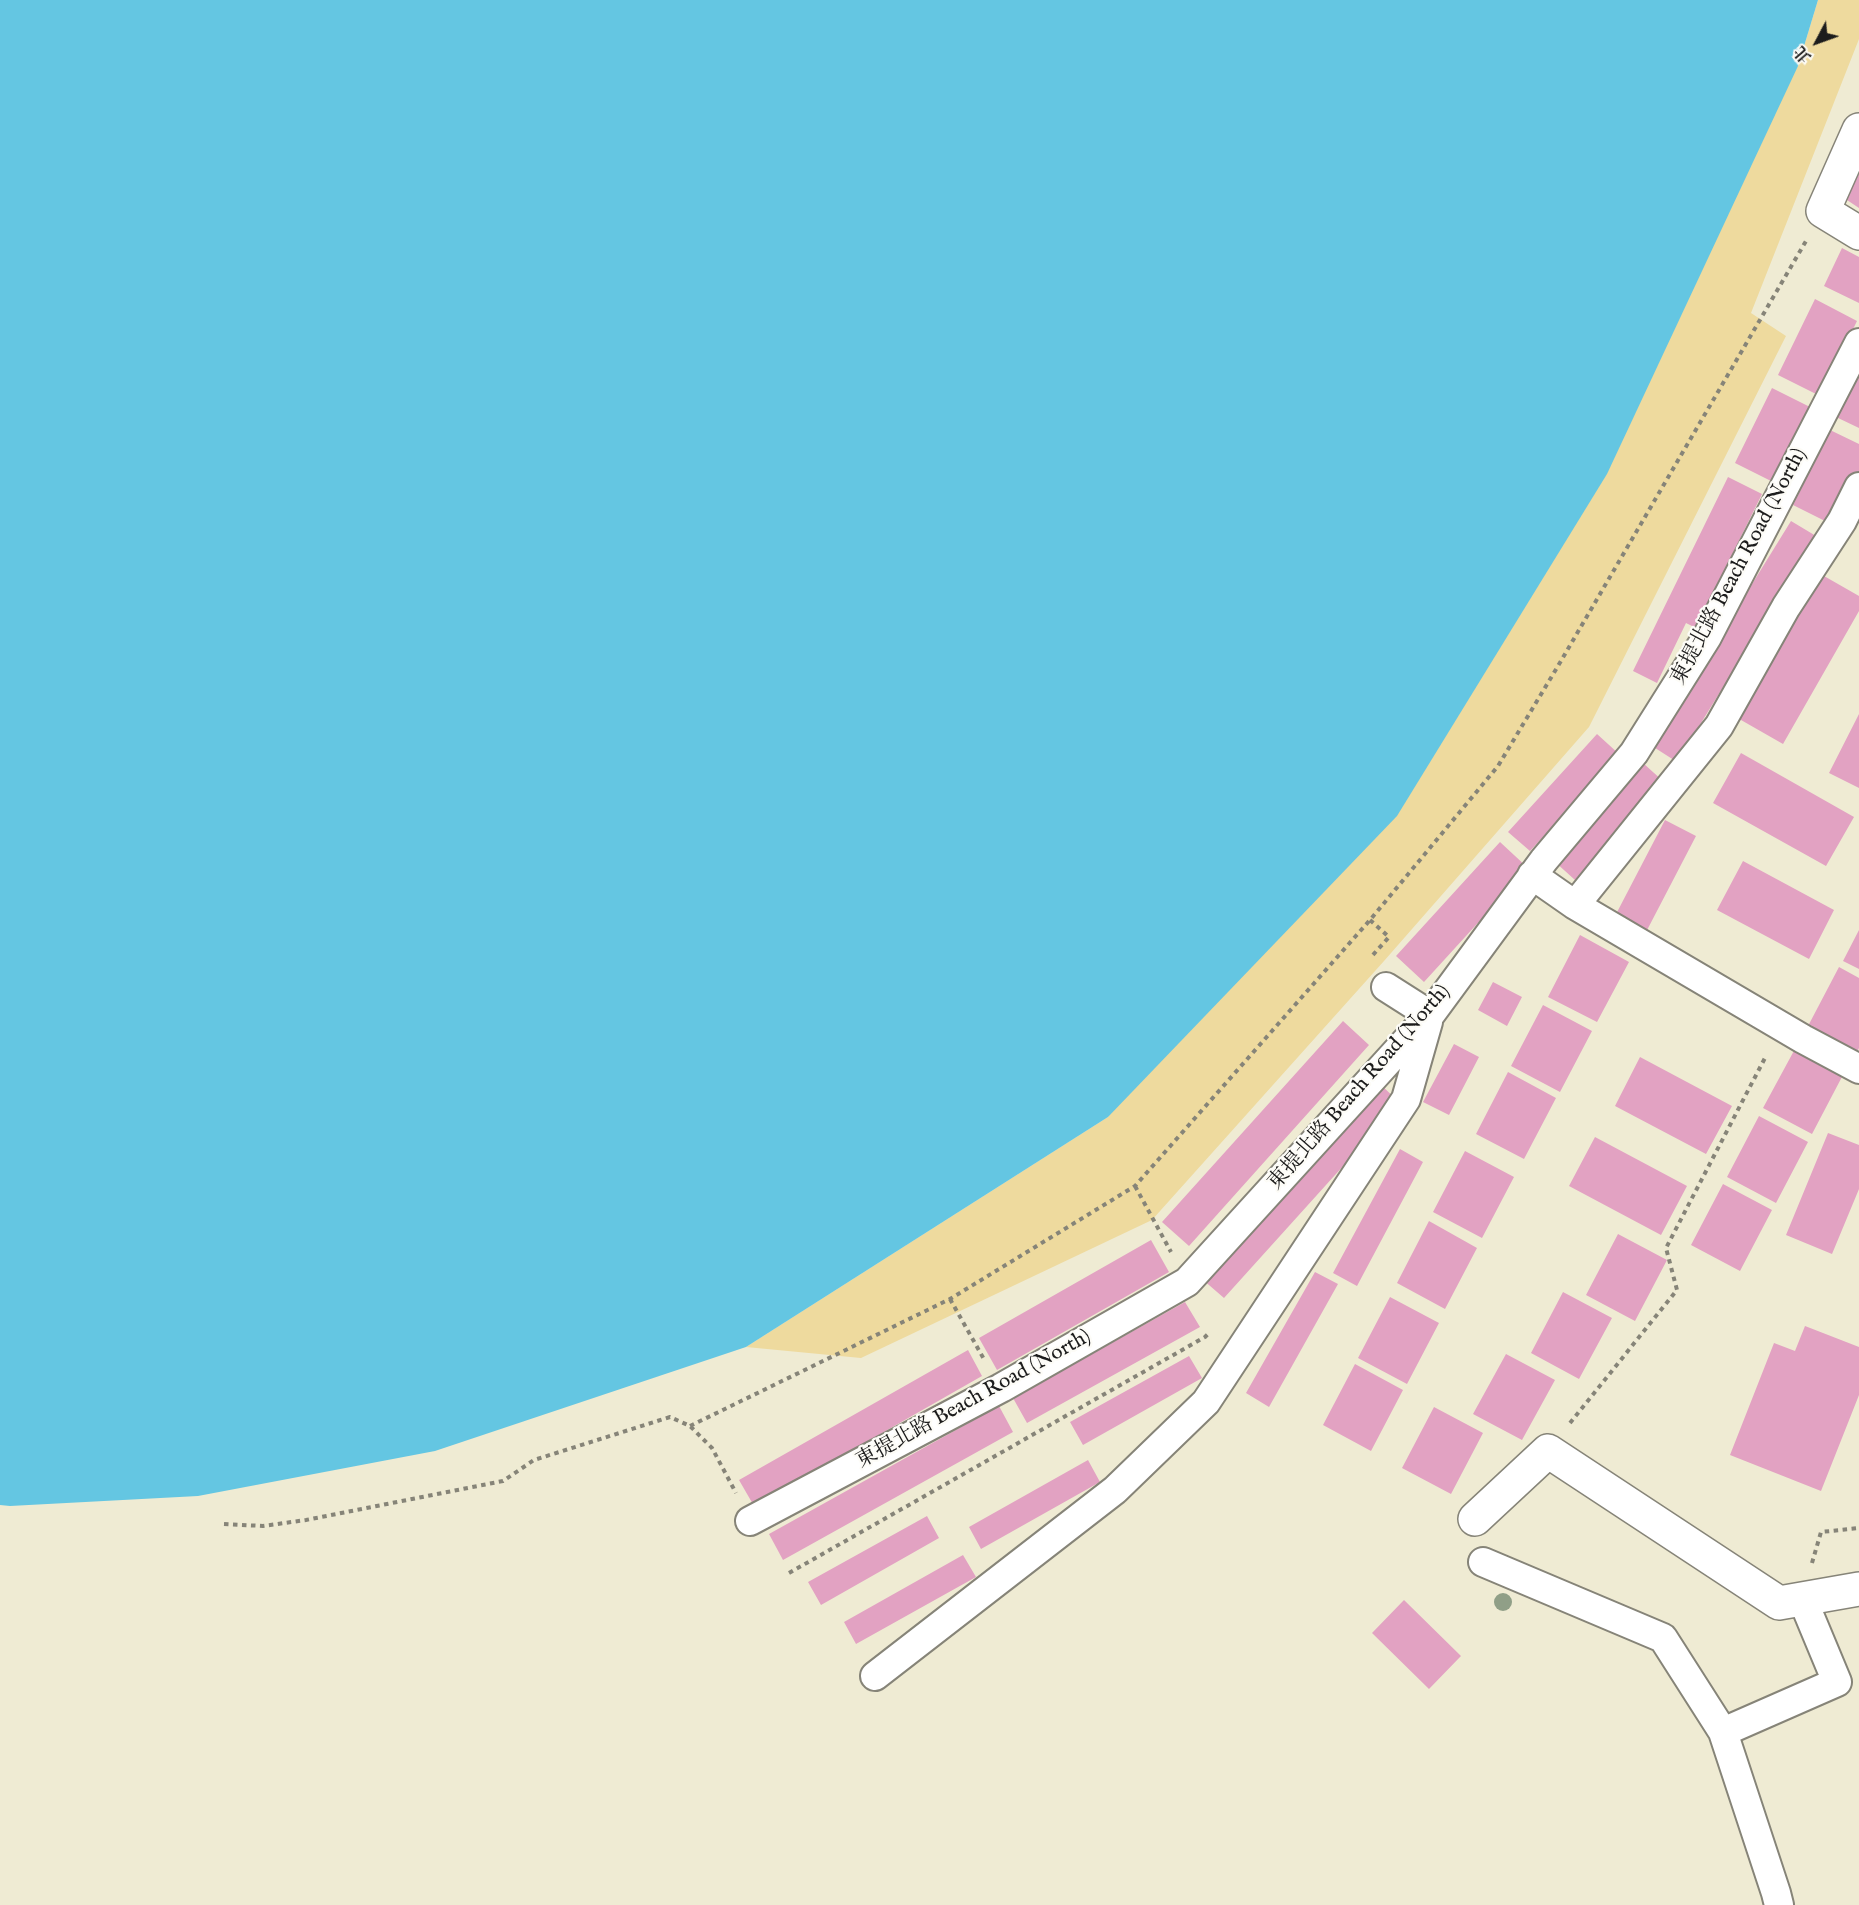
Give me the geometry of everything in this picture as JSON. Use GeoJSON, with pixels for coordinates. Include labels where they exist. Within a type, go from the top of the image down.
{"type":"FeatureCollection","features":[{"type":"Feature","properties":{"kind":"street"},"geometry":{"type":"LineString","coordinates":[[1859,130],[1823,211],[1859,233]]}},
{"type":"Feature","properties":{"kind":"street","name":"東提北路 Beach Road (North)"},"geometry":{"type":"LineString","coordinates":[[750,1521],[1001,1388],[1187,1282],[1430,1015],[1532,875],[1634,753],[1707,638],[1859,343]]}},
{"type":"Feature","properties":{"kind":"street"},"geometry":{"type":"LineString","coordinates":[[1575,905],[1719,726],[1786,607],[1842,521],[1859,487]]}},
{"type":"Feature","properties":{"kind":"street"},"geometry":{"type":"LineString","coordinates":[[1532,875],[1575,905],[1859,1069]]}},
{"type":"Feature","properties":{"kind":"street"},"geometry":{"type":"LineString","coordinates":[[875,1676],[1115,1490],[1206,1402],[1406,1099],[1430,1015],[1386,987]]}},
{"type":"Feature","properties":{"kind":"street"},"geometry":{"type":"LineString","coordinates":[[1475,1519],[1548,1451],[1779,1603],[1859,1589]]}},
{"type":"Feature","properties":{"kind":"street"},"geometry":{"type":"LineString","coordinates":[[1483,1562],[1663,1638],[1723,1732],[1779,1905]]}},
{"type":"Feature","properties":{"kind":"street"},"geometry":{"type":"LineString","coordinates":[[1723,1732],[1837,1682],[1802,1598]]}},
{"type":"Feature","properties":{"kind":"path"},"geometry":{"type":"LineString","coordinates":[[690,1426],[950,1299],[1135,1186],[1370,920],[1498,766],[1823,211]]}},
{"type":"Feature","properties":{"kind":"path"},"geometry":{"type":"LineString","coordinates":[[1369,959],[1389,937],[1370,920]]}},
{"type":"Feature","properties":{"kind":"path"},"geometry":{"type":"LineString","coordinates":[[1548,1451],[1677,1290],[1666,1248],[1782,1026]]}},
{"type":"Feature","properties":{"kind":"path"},"geometry":{"type":"LineString","coordinates":[[1135,1186],[1187,1282]]}},
{"type":"Feature","properties":{"kind":"path"},"geometry":{"type":"LineString","coordinates":[[950,1299],[1001,1388]]}},
{"type":"Feature","properties":{"kind":"path"},"geometry":{"type":"LineString","coordinates":[[789,1573],[1205,1337],[1212,1330]]}},
{"type":"Feature","properties":{"kind":"path"},"geometry":{"type":"LineString","coordinates":[[224,1524],[263,1526],[306,1520],[503,1481],[534,1460],[670,1417],[690,1426],[712,1448],[750,1521]]}},
{"type":"Feature","properties":{"kind":"path"},"geometry":{"type":"LineString","coordinates":[[1802,1598],[1821,1532],[1859,1528]]}},
{"type":"Feature","properties":{"kind":"sand"},"geometry":{"type":"Polygon","coordinates":[[[1818,0],[1859,0],[1859,39],[1751,313],[1786,336],[1589,727],[1384,961],[1152,1220],[861,1358],[746,1347],[1108,1117],[1798,66],[1818,0]]]}},
{"type":"Feature","properties":{"kind":"water"},"geometry":{"type":"Polygon","coordinates":[[[0,0],[1818,0],[1798,66],[1607,474],[1397,816],[1108,1117],[746,1347],[435,1451],[198,1496],[10,1506],[0,1505],[0,0]]]}},
{"type":"Feature","properties":{"kind":"building"},"geometry":{"type":"Polygon","coordinates":[[[1859,174],[1859,208],[1844,198],[1859,174]]]}},
{"type":"Feature","properties":{"kind":"building"},"geometry":{"type":"Polygon","coordinates":[[[1842,248],[1859,257],[1859,303],[1824,286],[1842,248]]]}},
{"type":"Feature","properties":{"kind":"building"},"geometry":{"type":"Polygon","coordinates":[[[1815,299],[1857,321],[1820,396],[1778,375],[1815,299]]]}},
{"type":"Feature","properties":{"kind":"building"},"geometry":{"type":"Polygon","coordinates":[[[1859,371],[1859,428],[1836,417],[1859,371]]]}},
{"type":"Feature","properties":{"kind":"building"},"geometry":{"type":"Polygon","coordinates":[[[1772,388],[1814,409],[1777,484],[1735,463],[1772,388]]]}},
{"type":"Feature","properties":{"kind":"building"},"geometry":{"type":"Polygon","coordinates":[[[1830,430],[1859,444],[1859,476],[1835,526],[1793,505],[1830,430]]]}},
{"type":"Feature","properties":{"kind":"building"},"geometry":{"type":"Polygon","coordinates":[[[1728,477],[1762,494],[1696,628],[1686,623],[1657,683],[1633,671],[1728,477]]]}},
{"type":"Feature","properties":{"kind":"building"},"geometry":{"type":"Polygon","coordinates":[[[1791,521],[1816,536],[1677,762],[1652,746],[1791,521]]]}},
{"type":"Feature","properties":{"kind":"building"},"geometry":{"type":"Polygon","coordinates":[[[1817,572],[1859,596],[1859,611],[1783,744],[1734,716],[1817,572]]]}},
{"type":"Feature","properties":{"kind":"building"},"geometry":{"type":"Polygon","coordinates":[[[1859,714],[1859,788],[1829,773],[1859,714]]]}},
{"type":"Feature","properties":{"kind":"building"},"geometry":{"type":"Polygon","coordinates":[[[1597,734],[1619,754],[1530,851],[1508,832],[1597,734]]]}},
{"type":"Feature","properties":{"kind":"building"},"geometry":{"type":"Polygon","coordinates":[[[1741,753],[1854,817],[1826,866],[1713,803],[1741,753]]]}},
{"type":"Feature","properties":{"kind":"building"},"geometry":{"type":"Polygon","coordinates":[[[1643,763],[1664,782],[1575,880],[1554,861],[1643,763]]]}},
{"type":"Feature","properties":{"kind":"building"},"geometry":{"type":"Polygon","coordinates":[[[1665,820],[1696,836],[1645,934],[1614,918],[1665,820]]]}},
{"type":"Feature","properties":{"kind":"building"},"geometry":{"type":"Polygon","coordinates":[[[1500,842],[1528,868],[1424,982],[1396,956],[1500,842]]]}},
{"type":"Feature","properties":{"kind":"building"},"geometry":{"type":"Polygon","coordinates":[[[1743,861],[1834,910],[1809,959],[1717,910],[1743,861]]]}},
{"type":"Feature","properties":{"kind":"building"},"geometry":{"type":"Polygon","coordinates":[[[1859,930],[1859,969],[1843,961],[1859,930]]]}},
{"type":"Feature","properties":{"kind":"building"},"geometry":{"type":"Polygon","coordinates":[[[1580,935],[1629,962],[1597,1022],[1548,997],[1580,935]]]}},
{"type":"Feature","properties":{"kind":"building"},"geometry":{"type":"Polygon","coordinates":[[[1839,967],[1859,978],[1859,1048],[1856,1054],[1807,1028],[1839,967]]]}},
{"type":"Feature","properties":{"kind":"building"},"geometry":{"type":"Polygon","coordinates":[[[1493,982],[1522,997],[1507,1026],[1478,1010],[1493,982]]]}},
{"type":"Feature","properties":{"kind":"building"},"geometry":{"type":"Polygon","coordinates":[[[1543,1005],[1592,1031],[1560,1092],[1511,1066],[1543,1005]]]}},
{"type":"Feature","properties":{"kind":"building"},"geometry":{"type":"Polygon","coordinates":[[[1343,1021],[1369,1045],[1189,1246],[1162,1222],[1343,1021]]]}},
{"type":"Feature","properties":{"kind":"building"},"geometry":{"type":"Polygon","coordinates":[[[1454,1044],[1479,1057],[1449,1115],[1423,1102],[1454,1044]]]}},
{"type":"Feature","properties":{"kind":"building"},"geometry":{"type":"Polygon","coordinates":[[[1796,1047],[1844,1073],[1812,1134],[1763,1108],[1796,1047]]]}},
{"type":"Feature","properties":{"kind":"building"},"geometry":{"type":"Polygon","coordinates":[[[1640,1057],[1732,1106],[1706,1154],[1615,1106],[1640,1057]]]}},
{"type":"Feature","properties":{"kind":"building"},"geometry":{"type":"Polygon","coordinates":[[[1508,1072],[1556,1098],[1524,1159],[1476,1134],[1508,1072]]]}},
{"type":"Feature","properties":{"kind":"building"},"geometry":{"type":"Polygon","coordinates":[[[1379,1083],[1400,1103],[1224,1298],[1202,1279],[1379,1083]]]}},
{"type":"Feature","properties":{"kind":"building"},"geometry":{"type":"Polygon","coordinates":[[[1759,1116],[1808,1142],[1776,1203],[1727,1177],[1759,1116]]]}},
{"type":"Feature","properties":{"kind":"building"},"geometry":{"type":"Polygon","coordinates":[[[1828,1133],[1859,1145],[1859,1189],[1832,1254],[1786,1235],[1828,1133]]]}},
{"type":"Feature","properties":{"kind":"building"},"geometry":{"type":"Polygon","coordinates":[[[1595,1137],[1687,1186],[1661,1235],[1569,1186],[1595,1137]]]}},
{"type":"Feature","properties":{"kind":"building"},"geometry":{"type":"Polygon","coordinates":[[[1400,1149],[1423,1162],[1357,1286],[1333,1273],[1400,1149]]]}},
{"type":"Feature","properties":{"kind":"building"},"geometry":{"type":"Polygon","coordinates":[[[1465,1151],[1514,1177],[1482,1238],[1433,1212],[1465,1151]]]}},
{"type":"Feature","properties":{"kind":"building"},"geometry":{"type":"Polygon","coordinates":[[[1723,1184],[1772,1210],[1740,1271],[1691,1245],[1723,1184]]]}},
{"type":"Feature","properties":{"kind":"building"},"geometry":{"type":"Polygon","coordinates":[[[1429,1221],[1477,1248],[1445,1309],[1397,1283],[1429,1221]]]}},
{"type":"Feature","properties":{"kind":"building"},"geometry":{"type":"Polygon","coordinates":[[[1618,1234],[1667,1260],[1635,1321],[1586,1295],[1618,1234]]]}},
{"type":"Feature","properties":{"kind":"building"},"geometry":{"type":"Polygon","coordinates":[[[1151,1240],[1169,1272],[997,1370],[979,1338],[1151,1240]]]}},
{"type":"Feature","properties":{"kind":"building"},"geometry":{"type":"Polygon","coordinates":[[[1315,1272],[1338,1284],[1269,1407],[1246,1393],[1315,1272]]]}},
{"type":"Feature","properties":{"kind":"building"},"geometry":{"type":"Polygon","coordinates":[[[1563,1292],[1612,1318],[1579,1379],[1531,1353],[1563,1292]]]}},
{"type":"Feature","properties":{"kind":"building"},"geometry":{"type":"Polygon","coordinates":[[[1390,1297],[1439,1323],[1407,1384],[1358,1358],[1390,1297]]]}},
{"type":"Feature","properties":{"kind":"building"},"geometry":{"type":"Polygon","coordinates":[[[1185,1302],[1200,1327],[1027,1423],[1013,1398],[1185,1302]]]}},
{"type":"Feature","properties":{"kind":"building"},"geometry":{"type":"Polygon","coordinates":[[[1805,1326],[1859,1347],[1859,1395],[1821,1491],[1730,1455],[1774,1343],[1795,1351],[1805,1326]]]}},
{"type":"Feature","properties":{"kind":"building"},"geometry":{"type":"Polygon","coordinates":[[[968,1350],[982,1376],[754,1506],[739,1480],[968,1350]]]}},
{"type":"Feature","properties":{"kind":"building"},"geometry":{"type":"Polygon","coordinates":[[[1506,1354],[1555,1380],[1522,1440],[1473,1414],[1506,1354]]]}},
{"type":"Feature","properties":{"kind":"building"},"geometry":{"type":"Polygon","coordinates":[[[1189,1356],[1202,1378],[1083,1445],[1070,1422],[1189,1356]]]}},
{"type":"Feature","properties":{"kind":"building"},"geometry":{"type":"Polygon","coordinates":[[[1355,1364],[1403,1390],[1371,1451],[1323,1425],[1355,1364]]]}},
{"type":"Feature","properties":{"kind":"building"},"geometry":{"type":"Polygon","coordinates":[[[999,1406],[1013,1432],[783,1560],[769,1534],[999,1406]]]}},
{"type":"Feature","properties":{"kind":"building"},"geometry":{"type":"Polygon","coordinates":[[[1434,1407],[1483,1433],[1451,1494],[1402,1468],[1434,1407]]]}},
{"type":"Feature","properties":{"kind":"building"},"geometry":{"type":"Polygon","coordinates":[[[1088,1460],[1100,1482],[981,1549],[969,1527],[1088,1460]]]}},
{"type":"Feature","properties":{"kind":"building"},"geometry":{"type":"Polygon","coordinates":[[[927,1516],[939,1538],[821,1605],[808,1582],[927,1516]]]}},
{"type":"Feature","properties":{"kind":"building"},"geometry":{"type":"Polygon","coordinates":[[[963,1555],[976,1577],[856,1644],[844,1622],[963,1555]]]}},
{"type":"Feature","properties":{"kind":"building"},"geometry":{"type":"Polygon","coordinates":[[[1404,1600],[1461,1656],[1429,1689],[1372,1633],[1404,1600]]]}}]}
